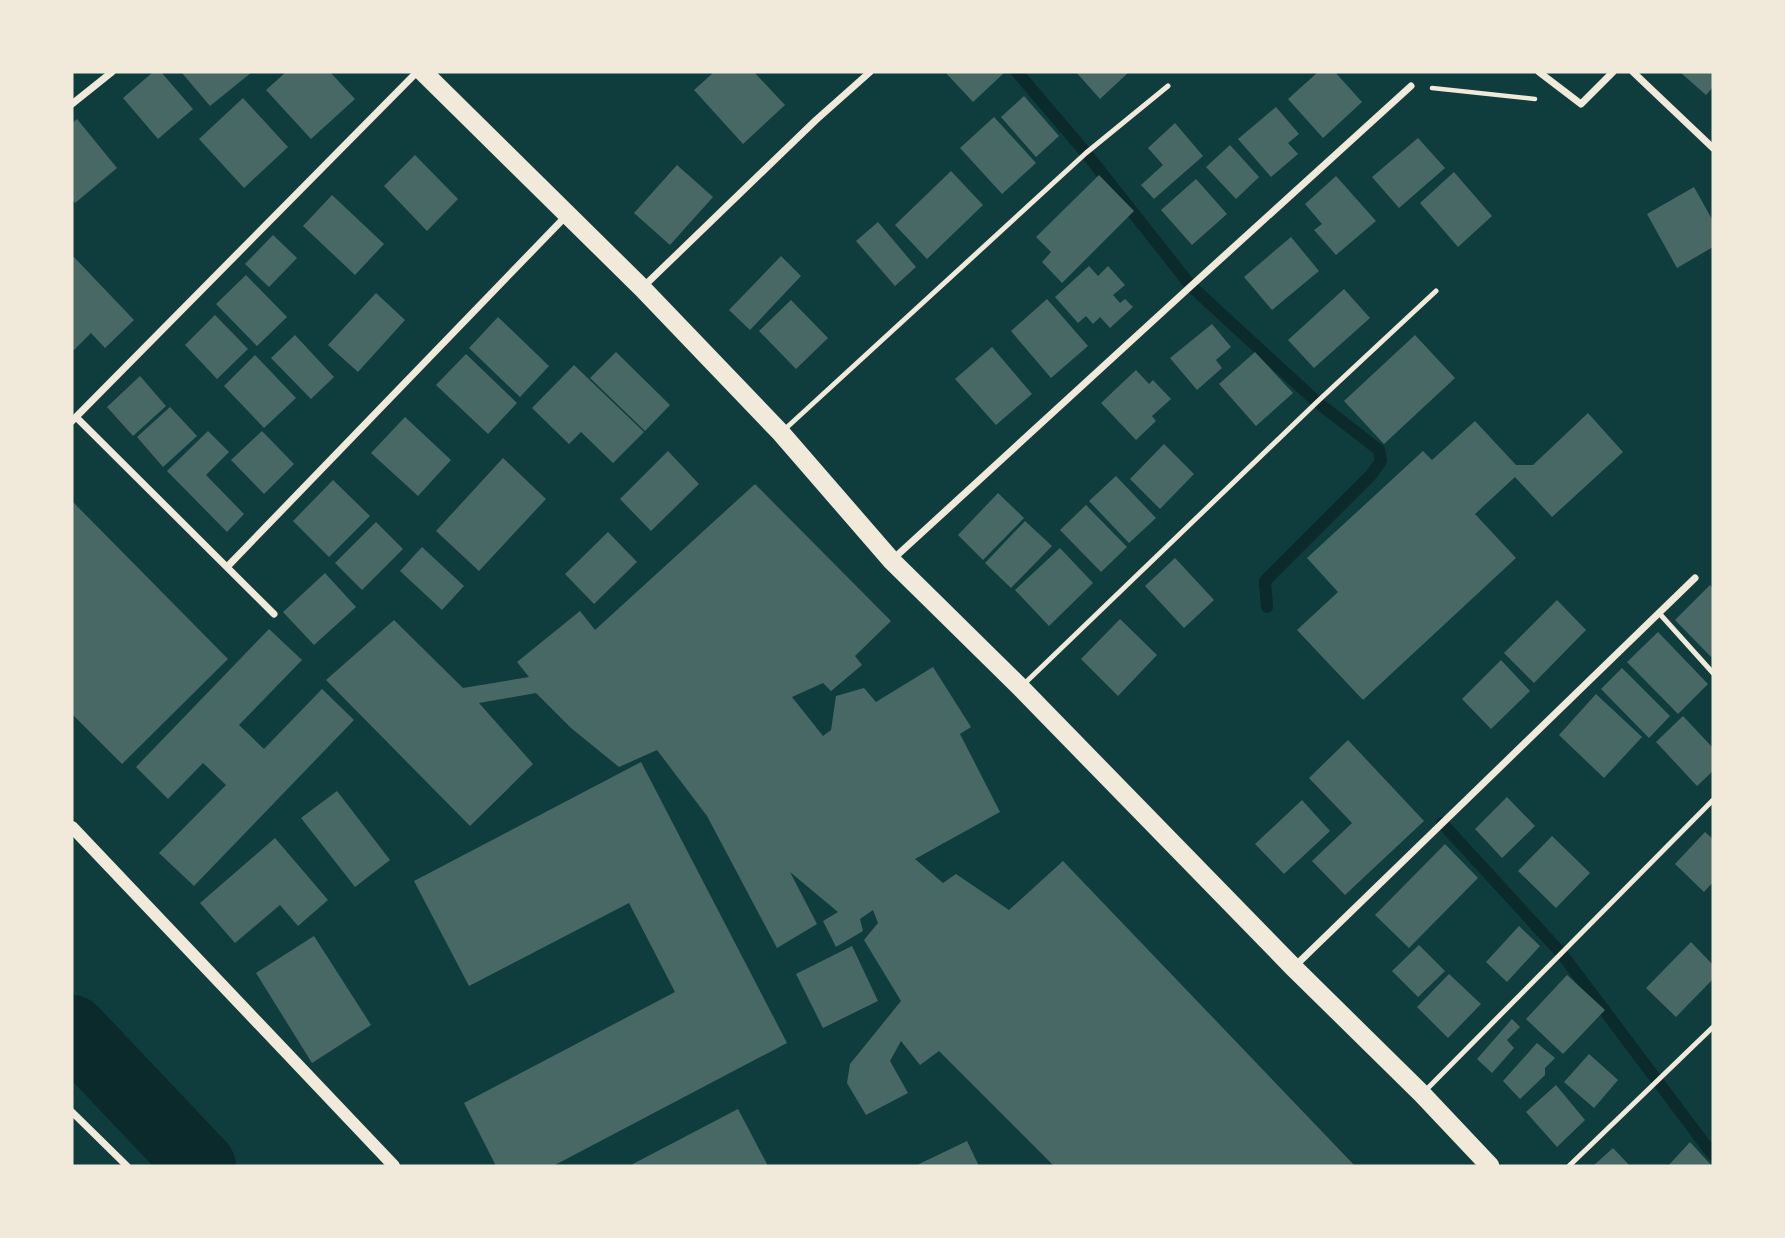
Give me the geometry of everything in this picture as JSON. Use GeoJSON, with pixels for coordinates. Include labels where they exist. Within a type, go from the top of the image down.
{"type":"FeatureCollection","features":[{"type":"Feature","properties":{"kind":"highway"},"geometry":{"type":"LineString","coordinates":[[423,72],[642,288],[781,433],[892,561],[1020,687],[1490,1166]]}},
{"type":"Feature","properties":{"kind":"street"},"geometry":{"type":"LineString","coordinates":[[72,104],[112,72]]}},
{"type":"Feature","properties":{"kind":"street"},"geometry":{"type":"LineString","coordinates":[[274,614],[74,419],[417,72]]}},
{"type":"Feature","properties":{"kind":"street"},"geometry":{"type":"LineString","coordinates":[[642,288],[816,120],[870,72]]}},
{"type":"Feature","properties":{"kind":"street"},"geometry":{"type":"LineString","coordinates":[[1539,72],[1581,104],[1613,72]]}},
{"type":"Feature","properties":{"kind":"street"},"geometry":{"type":"LineString","coordinates":[[1633,72],[1713,148]]}},
{"type":"Feature","properties":{"kind":"street"},"geometry":{"type":"LineString","coordinates":[[892,561],[1411,86]]}},
{"type":"Feature","properties":{"kind":"street"},"geometry":{"type":"LineString","coordinates":[[227,567],[568,214]]}},
{"type":"Feature","properties":{"kind":"street"},"geometry":{"type":"LineString","coordinates":[[1294,968],[1695,578]]}},
{"type":"Feature","properties":{"kind":"street"},"geometry":{"type":"LineString","coordinates":[[72,827],[394,1166]]}},
{"type":"Feature","properties":{"kind":"street"},"geometry":{"type":"LineString","coordinates":[[72,1112],[127,1166]]}},
{"type":"Feature","properties":{"kind":"lane"},"geometry":{"type":"LineString","coordinates":[[781,433],[1086,153],[1168,86]]}},
{"type":"Feature","properties":{"kind":"lane"},"geometry":{"type":"LineString","coordinates":[[1020,687],[1436,291]]}},
{"type":"Feature","properties":{"kind":"lane"},"geometry":{"type":"LineString","coordinates":[[1659,613],[1713,673]]}},
{"type":"Feature","properties":{"kind":"lane"},"geometry":{"type":"LineString","coordinates":[[1422,1094],[1713,800]]}},
{"type":"Feature","properties":{"kind":"lane"},"geometry":{"type":"LineString","coordinates":[[1569,1166],[1713,1027]]}},
{"type":"Feature","properties":{"kind":"path"},"geometry":{"type":"LineString","coordinates":[[1411,86],[1581,104]]}},
{"type":"Feature","properties":{"kind":"building"},"geometry":{"type":"Polygon","coordinates":[[[153,72],[161,72],[193,109],[158,139],[123,98],[153,72]]]}},
{"type":"Feature","properties":{"kind":"building"},"geometry":{"type":"Polygon","coordinates":[[[252,72],[210,106],[182,73],[252,72]]]}},
{"type":"Feature","properties":{"kind":"building"},"geometry":{"type":"Polygon","coordinates":[[[286,72],[330,72],[355,99],[311,139],[266,90],[286,72]]]}},
{"type":"Feature","properties":{"kind":"building"},"geometry":{"type":"Polygon","coordinates":[[[714,72],[754,72],[785,105],[743,144],[694,90],[714,72]]]}},
{"type":"Feature","properties":{"kind":"building"},"geometry":{"type":"Polygon","coordinates":[[[945,72],[1005,72],[973,102],[945,72]]]}},
{"type":"Feature","properties":{"kind":"building"},"geometry":{"type":"Polygon","coordinates":[[[1076,72],[1129,72],[1100,99],[1076,72]]]}},
{"type":"Feature","properties":{"kind":"building"},"geometry":{"type":"Polygon","coordinates":[[[1318,72],[1335,72],[1362,102],[1323,138],[1288,99],[1318,72]]]}},
{"type":"Feature","properties":{"kind":"building"},"geometry":{"type":"Polygon","coordinates":[[[1680,72],[1713,72],[1713,87],[1706,95],[1680,72]]]}},
{"type":"Feature","properties":{"kind":"building"},"geometry":{"type":"Polygon","coordinates":[[[1024,96],[1059,136],[1036,157],[1001,117],[1024,96]]]}},
{"type":"Feature","properties":{"kind":"building"},"geometry":{"type":"Polygon","coordinates":[[[243,98],[288,147],[244,188],[199,139],[243,98]]]}},
{"type":"Feature","properties":{"kind":"building"},"geometry":{"type":"Polygon","coordinates":[[[1276,107],[1299,134],[1288,143],[1298,154],[1271,177],[1238,139],[1276,107]]]}},
{"type":"Feature","properties":{"kind":"building"},"geometry":{"type":"Polygon","coordinates":[[[994,117],[1036,163],[1002,194],[960,148],[994,117]]]}},
{"type":"Feature","properties":{"kind":"building"},"geometry":{"type":"Polygon","coordinates":[[[77,119],[117,168],[75,203],[72,199],[72,123],[77,119]]]}},
{"type":"Feature","properties":{"kind":"building"},"geometry":{"type":"Polygon","coordinates":[[[1175,123],[1203,156],[1154,199],[1141,185],[1163,165],[1148,148],[1175,123]]]}},
{"type":"Feature","properties":{"kind":"building"},"geometry":{"type":"Polygon","coordinates":[[[1418,138],[1445,168],[1399,208],[1372,177],[1418,138]]]}},
{"type":"Feature","properties":{"kind":"building"},"geometry":{"type":"Polygon","coordinates":[[[1230,145],[1259,177],[1236,199],[1206,167],[1230,145]]]}},
{"type":"Feature","properties":{"kind":"building"},"geometry":{"type":"Polygon","coordinates":[[[415,155],[458,199],[427,231],[384,186],[415,155]]]}},
{"type":"Feature","properties":{"kind":"building"},"geometry":{"type":"Polygon","coordinates":[[[677,165],[713,197],[670,245],[634,213],[677,165]]]}},
{"type":"Feature","properties":{"kind":"building"},"geometry":{"type":"Polygon","coordinates":[[[951,171],[983,205],[927,259],[895,225],[951,171]]]}},
{"type":"Feature","properties":{"kind":"building"},"geometry":{"type":"Polygon","coordinates":[[[1454,172],[1492,216],[1458,247],[1420,203],[1454,172]]]}},
{"type":"Feature","properties":{"kind":"building"},"geometry":{"type":"Polygon","coordinates":[[[1099,175],[1134,211],[1062,283],[1042,262],[1051,252],[1036,237],[1099,175]]]}},
{"type":"Feature","properties":{"kind":"building"},"geometry":{"type":"Polygon","coordinates":[[[1336,176],[1376,221],[1336,255],[1314,230],[1322,224],[1305,204],[1336,176]]]}},
{"type":"Feature","properties":{"kind":"building"},"geometry":{"type":"Polygon","coordinates":[[[1196,179],[1227,214],[1192,245],[1161,210],[1196,179]]]}},
{"type":"Feature","properties":{"kind":"building"},"geometry":{"type":"Polygon","coordinates":[[[1694,187],[1713,221],[1713,247],[1677,268],[1647,214],[1694,187]]]}},
{"type":"Feature","properties":{"kind":"building"},"geometry":{"type":"Polygon","coordinates":[[[332,195],[384,244],[355,275],[303,226],[332,195]]]}},
{"type":"Feature","properties":{"kind":"building"},"geometry":{"type":"Polygon","coordinates":[[[878,222],[916,267],[895,286],[856,241],[878,222]]]}},
{"type":"Feature","properties":{"kind":"building"},"geometry":{"type":"Polygon","coordinates":[[[273,235],[297,258],[269,287],[245,264],[273,235]]]}},
{"type":"Feature","properties":{"kind":"building"},"geometry":{"type":"Polygon","coordinates":[[[1291,237],[1319,271],[1272,310],[1244,277],[1291,237]]]}},
{"type":"Feature","properties":{"kind":"building"},"geometry":{"type":"Polygon","coordinates":[[[72,255],[134,320],[105,348],[91,333],[72,352],[72,255]]]}},
{"type":"Feature","properties":{"kind":"building"},"geometry":{"type":"Polygon","coordinates":[[[781,256],[801,276],[750,330],[729,310],[781,256]]]}},
{"type":"Feature","properties":{"kind":"building"},"geometry":{"type":"Polygon","coordinates":[[[1089,266],[1098,276],[1108,266],[1125,285],[1113,295],[1120,303],[1125,299],[1133,307],[1110,328],[1100,317],[1093,324],[1086,316],[1078,323],[1055,297],[1089,266]]]}},
{"type":"Feature","properties":{"kind":"building"},"geometry":{"type":"Polygon","coordinates":[[[246,275],[287,317],[257,346],[216,304],[246,275]]]}},
{"type":"Feature","properties":{"kind":"building"},"geometry":{"type":"Polygon","coordinates":[[[1344,289],[1370,318],[1314,368],[1288,340],[1344,289]]]}},
{"type":"Feature","properties":{"kind":"building"},"geometry":{"type":"Polygon","coordinates":[[[376,293],[405,320],[358,372],[328,345],[376,293]]]}},
{"type":"Feature","properties":{"kind":"building"},"geometry":{"type":"Polygon","coordinates":[[[1047,299],[1088,346],[1051,378],[1011,331],[1047,299]]]}},
{"type":"Feature","properties":{"kind":"building"},"geometry":{"type":"Polygon","coordinates":[[[791,300],[828,338],[796,369],[759,331],[791,300]]]}},
{"type":"Feature","properties":{"kind":"building"},"geometry":{"type":"Polygon","coordinates":[[[215,315],[248,349],[217,379],[185,345],[215,315]]]}},
{"type":"Feature","properties":{"kind":"building"},"geometry":{"type":"Polygon","coordinates":[[[498,317],[549,366],[520,397],[469,348],[498,317]]]}},
{"type":"Feature","properties":{"kind":"building"},"geometry":{"type":"Polygon","coordinates":[[[1212,324],[1231,347],[1216,360],[1222,368],[1197,390],[1170,358],[1212,324]]]}},
{"type":"Feature","properties":{"kind":"building"},"geometry":{"type":"Polygon","coordinates":[[[295,335],[334,377],[311,399],[271,358],[295,335]]]}},
{"type":"Feature","properties":{"kind":"building"},"geometry":{"type":"Polygon","coordinates":[[[1415,335],[1455,378],[1384,444],[1344,401],[1415,335]]]}},
{"type":"Feature","properties":{"kind":"building"},"geometry":{"type":"Polygon","coordinates":[[[992,347],[1032,394],[996,425],[955,379],[992,347]]]}},
{"type":"Feature","properties":{"kind":"building"},"geometry":{"type":"Polygon","coordinates":[[[616,352],[670,405],[645,431],[590,378],[616,352]]]}},
{"type":"Feature","properties":{"kind":"building"},"geometry":{"type":"Polygon","coordinates":[[[1255,352],[1293,393],[1256,426],[1219,384],[1255,352]]]}},
{"type":"Feature","properties":{"kind":"building"},"geometry":{"type":"Polygon","coordinates":[[[466,354],[517,403],[488,434],[436,385],[466,354]]]}},
{"type":"Feature","properties":{"kind":"building"},"geometry":{"type":"Polygon","coordinates":[[[255,355],[296,398],[264,428],[224,386],[255,355]]]}},
{"type":"Feature","properties":{"kind":"building"},"geometry":{"type":"Polygon","coordinates":[[[574,365],[644,432],[613,463],[581,432],[569,444],[532,408],[574,365]]]}},
{"type":"Feature","properties":{"kind":"building"},"geometry":{"type":"Polygon","coordinates":[[[1136,370],[1149,384],[1153,380],[1171,399],[1152,416],[1156,421],[1136,440],[1101,403],[1136,370]]]}},
{"type":"Feature","properties":{"kind":"building"},"geometry":{"type":"Polygon","coordinates":[[[140,376],[166,406],[133,436],[107,407],[140,376]]]}},
{"type":"Feature","properties":{"kind":"building"},"geometry":{"type":"Polygon","coordinates":[[[170,407],[197,436],[163,467],[137,437],[170,407]]]}},
{"type":"Feature","properties":{"kind":"building"},"geometry":{"type":"Polygon","coordinates":[[[1588,413],[1623,452],[1552,517],[1515,477],[1475,514],[1516,558],[1363,700],[1297,630],[1338,592],[1307,558],[1423,451],[1432,460],[1475,421],[1516,465],[1533,465],[1588,413]]]}},
{"type":"Feature","properties":{"kind":"building"},"geometry":{"type":"Polygon","coordinates":[[[405,417],[451,460],[418,496],[371,453],[405,417]]]}},
{"type":"Feature","properties":{"kind":"building"},"geometry":{"type":"Polygon","coordinates":[[[208,431],[229,452],[206,475],[244,514],[227,532],[167,471],[208,431]]]}},
{"type":"Feature","properties":{"kind":"building"},"geometry":{"type":"Polygon","coordinates":[[[262,431],[294,464],[264,494],[231,460],[262,431]]]}},
{"type":"Feature","properties":{"kind":"building"},"geometry":{"type":"Polygon","coordinates":[[[1164,444],[1194,474],[1160,509],[1130,479],[1164,444]]]}},
{"type":"Feature","properties":{"kind":"building"},"geometry":{"type":"Polygon","coordinates":[[[668,451],[699,484],[651,531],[620,499],[668,451]]]}},
{"type":"Feature","properties":{"kind":"building"},"geometry":{"type":"Polygon","coordinates":[[[503,458],[546,499],[479,571],[436,531],[503,458]]]}},
{"type":"Feature","properties":{"kind":"building"},"geometry":{"type":"Polygon","coordinates":[[[1116,476],[1156,518],[1129,543],[1089,501],[1116,476]]]}},
{"type":"Feature","properties":{"kind":"building"},"geometry":{"type":"Polygon","coordinates":[[[333,480],[370,516],[329,557],[293,521],[333,480]]]}},
{"type":"Feature","properties":{"kind":"building"},"geometry":{"type":"Polygon","coordinates":[[[755,484],[891,621],[855,656],[862,665],[831,691],[823,683],[792,697],[823,736],[831,730],[836,696],[864,688],[876,702],[933,667],[971,727],[960,734],[1000,812],[915,859],[943,883],[956,874],[1009,910],[1063,861],[1355,1166],[1054,1166],[939,1051],[920,1065],[901,1041],[890,1061],[908,1093],[866,1115],[847,1083],[850,1064],[901,1001],[864,940],[878,923],[873,910],[860,919],[863,931],[836,947],[823,921],[838,912],[790,872],[817,924],[777,948],[707,816],[657,750],[619,767],[571,728],[536,693],[479,703],[533,764],[470,826],[326,680],[394,620],[463,688],[529,677],[517,662],[580,611],[595,630],[755,484]]]}},
{"type":"Feature","properties":{"kind":"building"},"geometry":{"type":"Polygon","coordinates":[[[998,493],[1024,518],[983,560],[958,535],[998,493]]]}},
{"type":"Feature","properties":{"kind":"building"},"geometry":{"type":"Polygon","coordinates":[[[72,501],[228,659],[122,764],[72,714],[72,501]]]}},
{"type":"Feature","properties":{"kind":"building"},"geometry":{"type":"Polygon","coordinates":[[[1086,505],[1127,547],[1101,572],[1060,530],[1086,505]]]}},
{"type":"Feature","properties":{"kind":"building"},"geometry":{"type":"Polygon","coordinates":[[[1025,521],[1052,546],[1011,588],[985,563],[1025,521]]]}},
{"type":"Feature","properties":{"kind":"building"},"geometry":{"type":"Polygon","coordinates":[[[376,522],[403,549],[362,590],[335,563],[376,522]]]}},
{"type":"Feature","properties":{"kind":"building"},"geometry":{"type":"Polygon","coordinates":[[[608,532],[637,562],[594,604],[565,574],[608,532]]]}},
{"type":"Feature","properties":{"kind":"building"},"geometry":{"type":"Polygon","coordinates":[[[422,547],[464,586],[442,610],[400,571],[422,547]]]}},
{"type":"Feature","properties":{"kind":"building"},"geometry":{"type":"Polygon","coordinates":[[[1060,548],[1093,583],[1049,626],[1015,590],[1060,548]]]}},
{"type":"Feature","properties":{"kind":"building"},"geometry":{"type":"Polygon","coordinates":[[[1175,558],[1214,600],[1184,628],[1145,586],[1175,558]]]}},
{"type":"Feature","properties":{"kind":"building"},"geometry":{"type":"Polygon","coordinates":[[[325,573],[356,607],[314,645],[283,612],[325,573]]]}},
{"type":"Feature","properties":{"kind":"building"},"geometry":{"type":"Polygon","coordinates":[[[1710,585],[1713,589],[1713,659],[1675,620],[1710,585]]]}},
{"type":"Feature","properties":{"kind":"building"},"geometry":{"type":"Polygon","coordinates":[[[1557,600],[1586,630],[1534,683],[1504,653],[1557,600]]]}},
{"type":"Feature","properties":{"kind":"building"},"geometry":{"type":"Polygon","coordinates":[[[1120,619],[1157,655],[1118,696],[1081,659],[1120,619]]]}},
{"type":"Feature","properties":{"kind":"building"},"geometry":{"type":"Polygon","coordinates":[[[269,629],[302,660],[239,725],[264,749],[322,689],[354,720],[194,886],[159,853],[226,785],[203,763],[168,799],[136,767],[269,629]]]}},
{"type":"Feature","properties":{"kind":"building"},"geometry":{"type":"Polygon","coordinates":[[[1658,632],[1708,684],[1678,714],[1627,662],[1658,632]]]}},
{"type":"Feature","properties":{"kind":"building"},"geometry":{"type":"Polygon","coordinates":[[[1501,660],[1530,691],[1491,729],[1462,699],[1501,660]]]}},
{"type":"Feature","properties":{"kind":"building"},"geometry":{"type":"Polygon","coordinates":[[[1622,668],[1670,716],[1649,738],[1601,689],[1622,668]]]}},
{"type":"Feature","properties":{"kind":"building"},"geometry":{"type":"Polygon","coordinates":[[[1596,694],[1642,737],[1604,778],[1559,735],[1596,694]]]}},
{"type":"Feature","properties":{"kind":"building"},"geometry":{"type":"Polygon","coordinates":[[[1683,716],[1713,748],[1713,771],[1697,786],[1656,742],[1683,716]]]}},
{"type":"Feature","properties":{"kind":"building"},"geometry":{"type":"Polygon","coordinates":[[[1348,740],[1424,821],[1345,895],[1312,861],[1352,823],[1309,778],[1348,740]]]}},
{"type":"Feature","properties":{"kind":"building"},"geometry":{"type":"Polygon","coordinates":[[[641,762],[787,1043],[553,1166],[496,1166],[464,1103],[675,992],[629,903],[469,986],[414,881],[641,762]]]}},
{"type":"Feature","properties":{"kind":"building"},"geometry":{"type":"Polygon","coordinates":[[[337,791],[390,860],[355,887],[301,818],[337,791]]]}},
{"type":"Feature","properties":{"kind":"building"},"geometry":{"type":"Polygon","coordinates":[[[1507,797],[1535,826],[1502,858],[1475,829],[1507,797]]]}},
{"type":"Feature","properties":{"kind":"building"},"geometry":{"type":"Polygon","coordinates":[[[1302,800],[1330,831],[1284,874],[1255,844],[1302,800]]]}},
{"type":"Feature","properties":{"kind":"building"},"geometry":{"type":"Polygon","coordinates":[[[1705,832],[1713,839],[1713,882],[1704,892],[1675,864],[1705,832]]]}},
{"type":"Feature","properties":{"kind":"building"},"geometry":{"type":"Polygon","coordinates":[[[1552,836],[1590,873],[1556,908],[1518,871],[1552,836]]]}},
{"type":"Feature","properties":{"kind":"building"},"geometry":{"type":"Polygon","coordinates":[[[275,838],[328,900],[298,926],[280,905],[235,943],[200,903],[275,838]]]}},
{"type":"Feature","properties":{"kind":"building"},"geometry":{"type":"Polygon","coordinates":[[[1445,844],[1478,878],[1409,948],[1375,915],[1445,844]]]}},
{"type":"Feature","properties":{"kind":"building"},"geometry":{"type":"Polygon","coordinates":[[[1519,926],[1540,946],[1507,982],[1486,962],[1519,926]]]}},
{"type":"Feature","properties":{"kind":"building"},"geometry":{"type":"Polygon","coordinates":[[[314,936],[371,1025],[312,1063],[256,973],[314,936]]]}},
{"type":"Feature","properties":{"kind":"building"},"geometry":{"type":"Polygon","coordinates":[[[1691,942],[1713,965],[1713,979],[1676,1017],[1646,988],[1691,942]]]}},
{"type":"Feature","properties":{"kind":"building"},"geometry":{"type":"Polygon","coordinates":[[[1419,945],[1445,971],[1418,997],[1392,971],[1419,945]]]}},
{"type":"Feature","properties":{"kind":"building"},"geometry":{"type":"Polygon","coordinates":[[[852,946],[878,1001],[823,1028],[796,974],[852,946]]]}},
{"type":"Feature","properties":{"kind":"building"},"geometry":{"type":"Polygon","coordinates":[[[1449,974],[1481,1004],[1448,1038],[1417,1007],[1449,974]]]}},
{"type":"Feature","properties":{"kind":"building"},"geometry":{"type":"Polygon","coordinates":[[[1567,975],[1605,1010],[1563,1054],[1526,1019],[1567,975]]]}},
{"type":"Feature","properties":{"kind":"building"},"geometry":{"type":"Polygon","coordinates":[[[1512,1019],[1520,1027],[1507,1040],[1514,1048],[1492,1073],[1477,1059],[1512,1019]]]}},
{"type":"Feature","properties":{"kind":"building"},"geometry":{"type":"Polygon","coordinates":[[[1537,1043],[1555,1058],[1545,1068],[1545,1075],[1520,1099],[1503,1081],[1537,1043]]]}},
{"type":"Feature","properties":{"kind":"building"},"geometry":{"type":"Polygon","coordinates":[[[1589,1054],[1618,1080],[1594,1108],[1564,1082],[1589,1054]]]}},
{"type":"Feature","properties":{"kind":"building"},"geometry":{"type":"Polygon","coordinates":[[[1556,1085],[1585,1120],[1557,1147],[1526,1112],[1556,1085]]]}},
{"type":"Feature","properties":{"kind":"building"},"geometry":{"type":"Polygon","coordinates":[[[738,1109],[768,1166],[629,1166],[738,1109]]]}},
{"type":"Feature","properties":{"kind":"building"},"geometry":{"type":"Polygon","coordinates":[[[967,1141],[979,1166],[915,1166],[967,1141]]]}},
{"type":"Feature","properties":{"kind":"building"},"geometry":{"type":"Polygon","coordinates":[[[1690,1142],[1712,1166],[1668,1166],[1690,1142]]]}},
{"type":"Feature","properties":{"kind":"building"},"geometry":{"type":"Polygon","coordinates":[[[1613,1148],[1630,1166],[1593,1166],[1613,1148]]]}},
{"type":"Feature","properties":{"kind":"waterway"},"geometry":{"type":"LineString","coordinates":[[1017,72],[1086,153],[1191,286],[1317,402],[1379,450],[1381,461],[1371,475],[1265,581],[1267,607]]}},
{"type":"Feature","properties":{"kind":"waterway"},"geometry":{"type":"LineString","coordinates":[[1442,823],[1562,954],[1713,1155]]}},
{"type":"Feature","properties":{"kind":"waterway"},"geometry":{"type":"LineString","coordinates":[[72,1030],[201,1166]]}}]}
